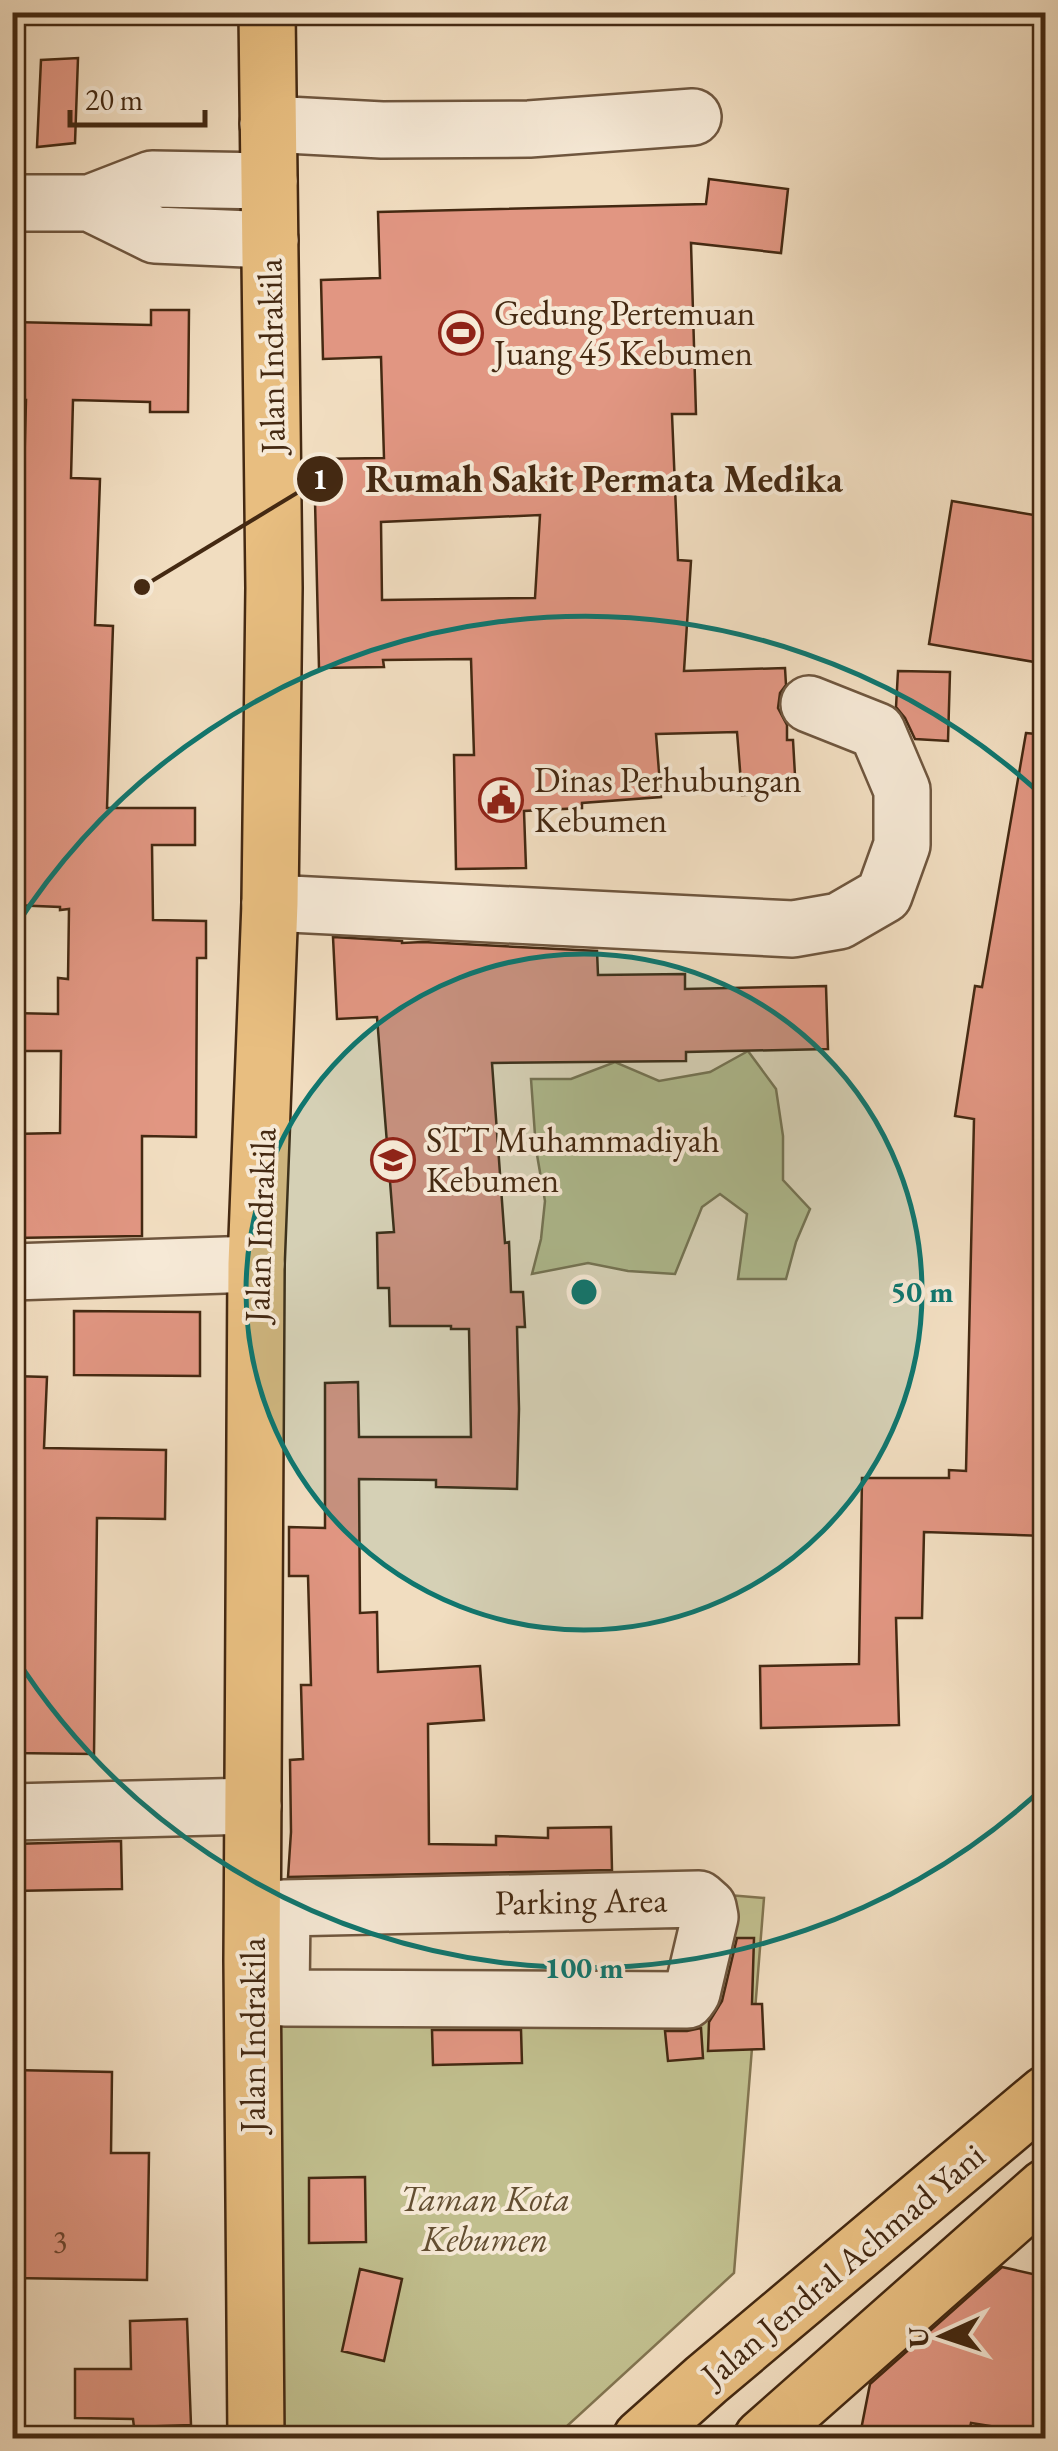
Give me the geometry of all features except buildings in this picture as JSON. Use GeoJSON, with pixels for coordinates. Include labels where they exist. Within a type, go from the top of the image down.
{"type":"FeatureCollection","features":[{"type":"Feature","properties":{"kind":"main road","name":"Jalan Indrakila"},"geometry":{"type":"LineString","coordinates":[[256,2438],[267,1950],[253,1806],[256,1264],[270,903],[274,588],[267,12]]}},
{"type":"Feature","properties":{"kind":"main road","name":"Jalan Jendral Achmad Yani"},"geometry":{"type":"LineString","coordinates":[[641,2438],[1046,2094]]}},
{"type":"Feature","properties":{"kind":"main road"},"geometry":{"type":"LineString","coordinates":[[762,2438],[1046,2187]]}},
{"type":"Feature","properties":{"kind":"street"},"geometry":{"type":"LineString","coordinates":[[268,124],[382,130],[529,129],[692,118]]}},
{"type":"Feature","properties":{"kind":"street"},"geometry":{"type":"LineString","coordinates":[[12,203],[90,203],[152,178],[269,181]]}},
{"type":"Feature","properties":{"kind":"street"},"geometry":{"type":"LineString","coordinates":[[90,203],[155,235],[270,240]]}},
{"type":"Feature","properties":{"kind":"street"},"geometry":{"type":"LineString","coordinates":[[270,903],[794,929],[839,921],[884,895],[902,844],[902,790],[878,731],[810,704]]}},
{"type":"Feature","properties":{"kind":"street"},"geometry":{"type":"LineString","coordinates":[[12,1272],[256,1264]]}},
{"type":"Feature","properties":{"kind":"street"},"geometry":{"type":"LineString","coordinates":[[12,1812],[253,1806]]}},
{"type":"Feature","properties":{"kind":"street","name":"Parking Area"},"geometry":{"type":"LineString","coordinates":[[699,1899],[708,1906],[710,1917],[687,2000],[282,1998],[267,1950],[284,1908],[699,1899]]}},
{"type":"Feature","properties":{"kind":"green space"},"geometry":{"type":"Polygon","coordinates":[[[748,1051],[776,1089],[783,1136],[783,1180],[810,1209],[786,1279],[738,1279],[747,1214],[720,1194],[702,1207],[675,1274],[588,1263],[532,1274],[545,1201],[536,1149],[531,1079],[571,1079],[615,1062],[659,1081],[710,1072],[748,1051]]]}},
{"type":"Feature","properties":{"kind":"green space","name":"Taman Kota Kebumen"},"geometry":{"type":"Polygon","coordinates":[[[728,1895],[764,1898],[734,2273],[554,2438],[271,2438],[278,2012],[695,2010],[728,1895]]]}},
{"type":"Feature","properties":{"kind":"place","name":"Gedung Pertemuan Juang 45 Kebumen"},"geometry":{"type":"Point","coordinates":[461,333]}},
{"type":"Feature","properties":{"kind":"place","name":"Rumah Sakit Permata Medika"},"geometry":{"type":"Point","coordinates":[142,587]}},
{"type":"Feature","properties":{"kind":"place","name":"Dinas Perhubungan Kebumen"},"geometry":{"type":"Point","coordinates":[501,800]}},
{"type":"Feature","properties":{"kind":"place","name":"STT Muhammadiyah Kebumen"},"geometry":{"type":"Point","coordinates":[393,1160]}}]}
